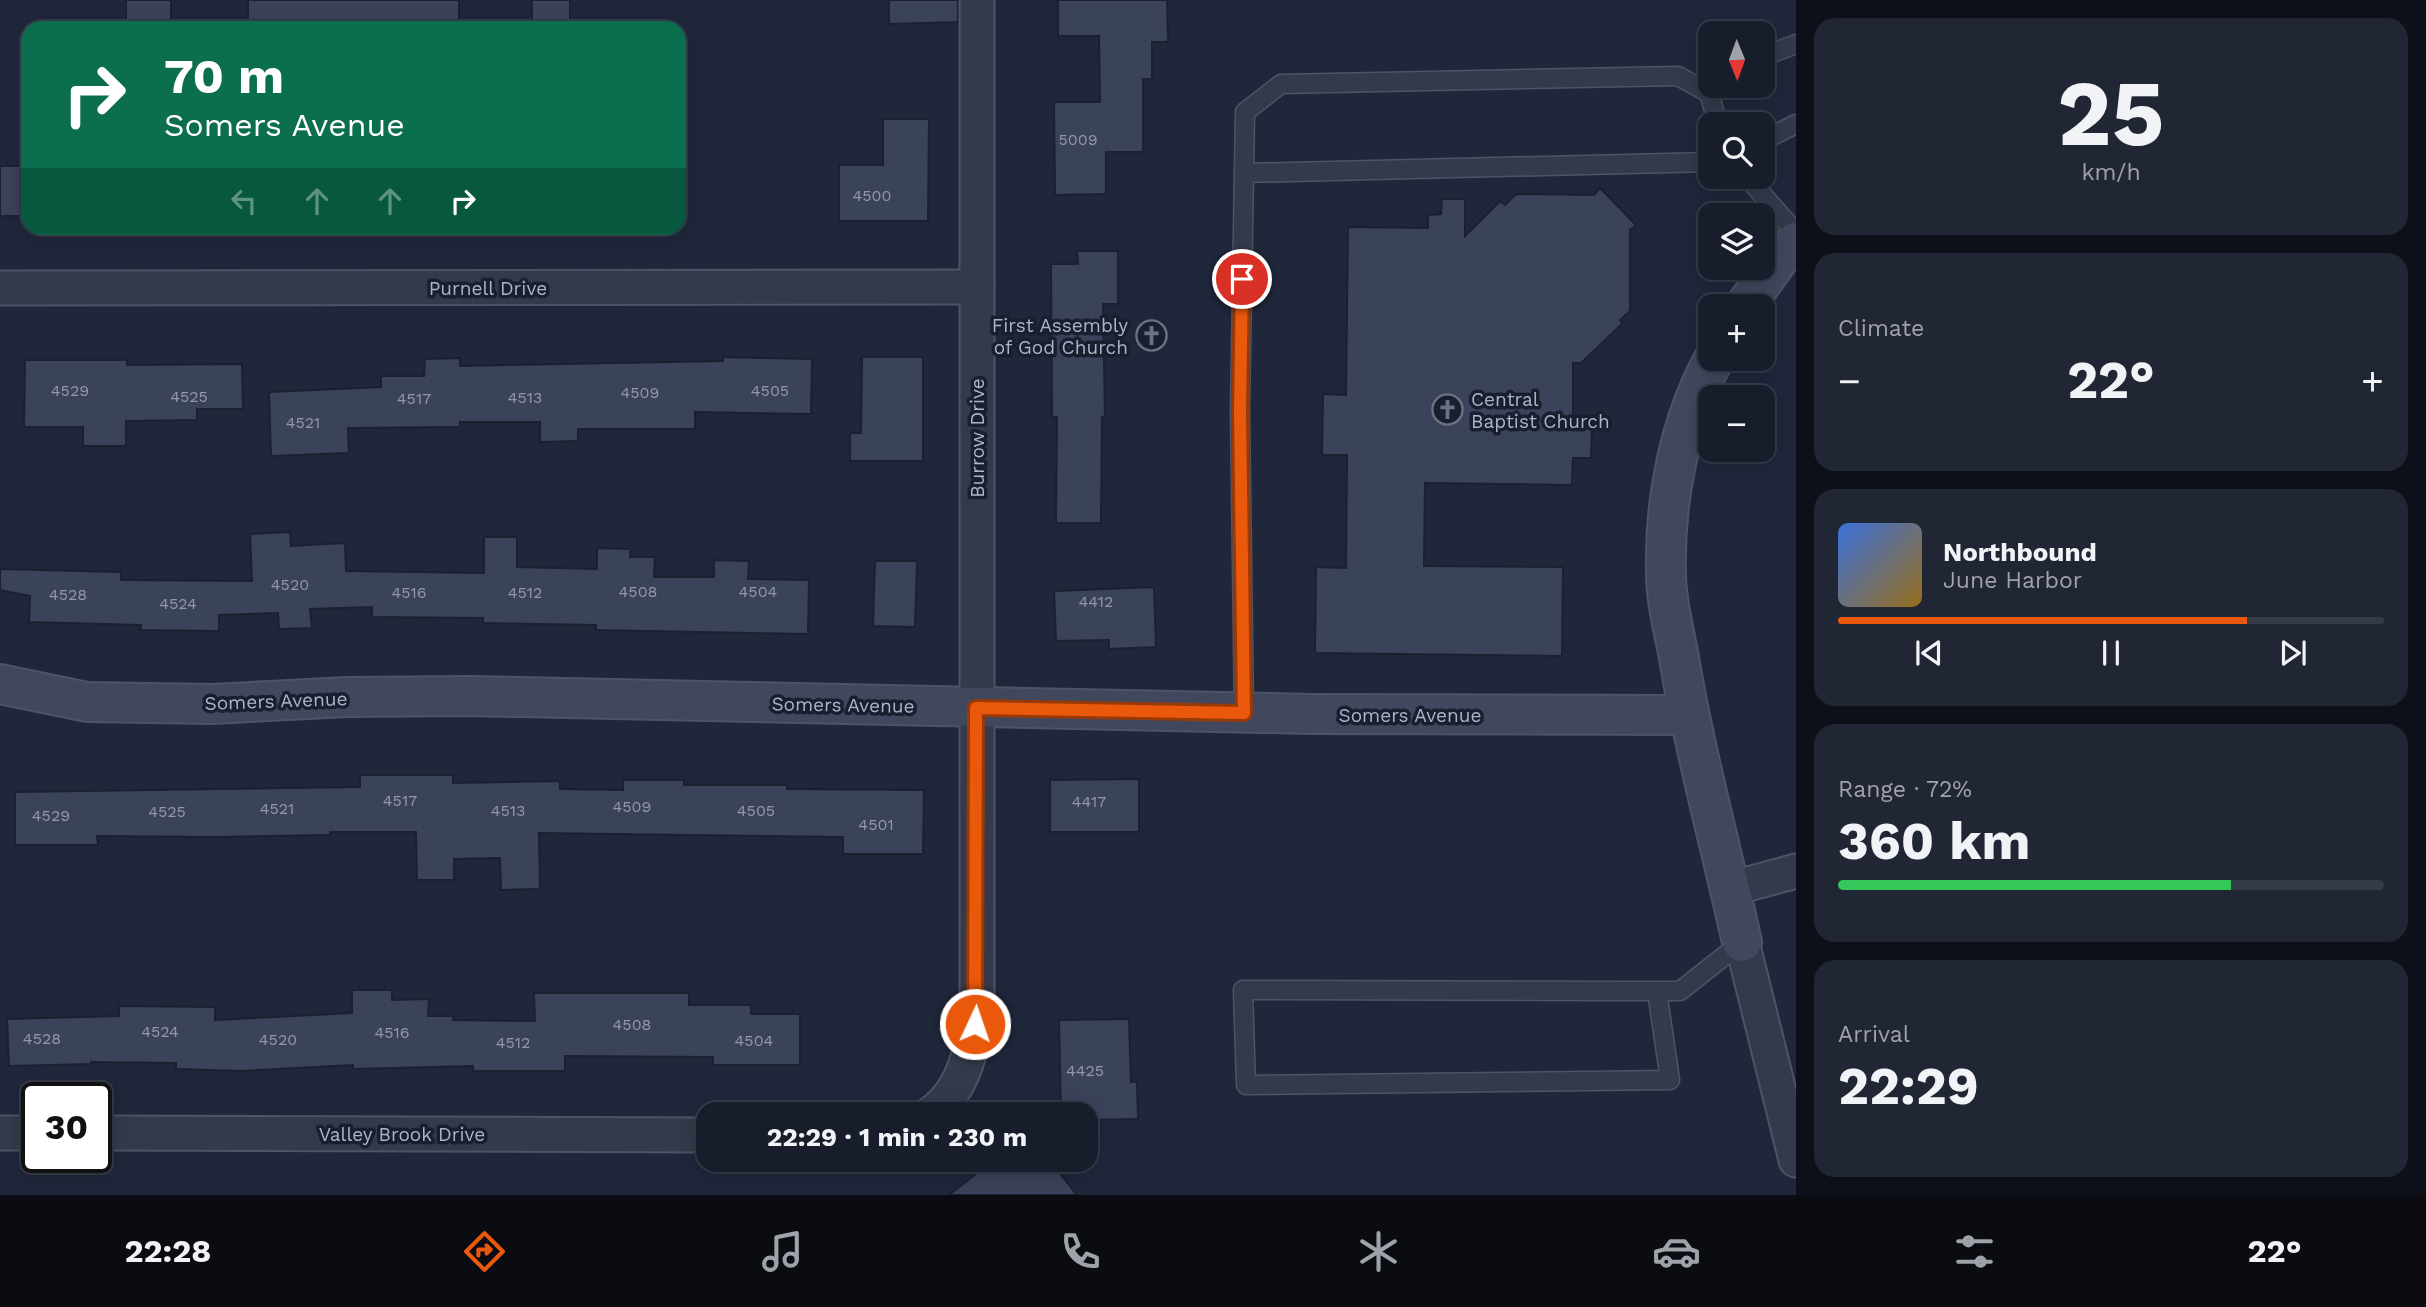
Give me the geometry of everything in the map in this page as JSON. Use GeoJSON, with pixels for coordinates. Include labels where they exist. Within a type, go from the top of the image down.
{"type":"FeatureCollection","features":[{"type":"Feature","properties":{"kind":"street","name":"Burrow Drive"},"geometry":{"type":"LineString","coordinates":[[976,708],[977,0]]}},
{"type":"Feature","properties":{"kind":"street"},"geometry":{"type":"LineString","coordinates":[[1754,294],[1796,242]]}},
{"type":"Feature","properties":{"kind":"street","name":"Purnell Drive"},"geometry":{"type":"LineString","coordinates":[[0,288],[977,287]]}},
{"type":"Feature","properties":{"kind":"street"},"geometry":{"type":"LineString","coordinates":[[1708,371],[1698,392],[1683,440],[1672,487],[1666,537],[1666,577],[1688,715],[1796,1160]]}},
{"type":"Feature","properties":{"kind":"street","name":"Somers Avenue"},"geometry":{"type":"LineString","coordinates":[[0,684],[88,702],[212,704],[347,697],[469,696],[1244,713],[1688,715]]}},
{"type":"Feature","properties":{"kind":"street"},"geometry":{"type":"LineString","coordinates":[[941,1102],[965,1070],[973,1043],[977,1004],[976,708]]}},
{"type":"Feature","properties":{"kind":"street"},"geometry":{"type":"LineString","coordinates":[[1730,889],[1796,871]]}},
{"type":"Feature","properties":{"kind":"street"},"geometry":{"type":"LineString","coordinates":[[0,1133],[21,1133]]}},
{"type":"Feature","properties":{"kind":"street","name":"Valley Brook Drive"},"geometry":{"type":"LineString","coordinates":[[112,1133],[696,1135]]}},
{"type":"Feature","properties":{"kind":"lane"},"geometry":{"type":"LineString","coordinates":[[1775,52],[1796,44]]}},
{"type":"Feature","properties":{"kind":"lane"},"geometry":{"type":"LineString","coordinates":[[1244,713],[1240,411],[1245,111],[1281,84],[1678,76],[1698,84]]}},
{"type":"Feature","properties":{"kind":"lane"},"geometry":{"type":"LineString","coordinates":[[1775,134],[1796,124]]}},
{"type":"Feature","properties":{"kind":"lane"},"geometry":{"type":"LineString","coordinates":[[1244,173],[1698,162]]}},
{"type":"Feature","properties":{"kind":"lane"},"geometry":{"type":"LineString","coordinates":[[1758,189],[1796,233]]}},
{"type":"Feature","properties":{"kind":"lane"},"geometry":{"type":"LineString","coordinates":[[1657,991],[1670,1080],[1246,1085],[1243,990],[1680,991],[1742,942]]}},
{"type":"Feature","properties":{"kind":"building"},"geometry":{"type":"Polygon","coordinates":[[[126,0],[171,0],[171,21],[126,21],[126,0]]]}},
{"type":"Feature","properties":{"kind":"building"},"geometry":{"type":"Polygon","coordinates":[[[248,0],[459,0],[459,21],[248,21],[248,0]]]}},
{"type":"Feature","properties":{"kind":"building"},"geometry":{"type":"Polygon","coordinates":[[[532,0],[570,0],[570,21],[532,21],[532,0]]]}},
{"type":"Feature","properties":{"kind":"building"},"geometry":{"type":"Polygon","coordinates":[[[889,0],[958,0],[958,22],[889,24],[889,0]]]}},
{"type":"Feature","properties":{"kind":"building"},"geometry":{"type":"Polygon","coordinates":[[[1058,0],[1167,0],[1168,42],[1152,42],[1152,79],[1143,79],[1143,152],[1106,152],[1106,194],[1055,195],[1054,102],[1100,102],[1099,36],[1058,36],[1058,0]]]}},
{"type":"Feature","properties":{"kind":"building"},"geometry":{"type":"Polygon","coordinates":[[[883,119],[929,119],[928,221],[839,221],[839,165],[883,165],[883,119]]]}},
{"type":"Feature","properties":{"kind":"building"},"geometry":{"type":"Polygon","coordinates":[[[0,166],[21,166],[21,216],[0,216],[0,166]]]}},
{"type":"Feature","properties":{"kind":"building","name":"Central Baptist Church"},"geometry":{"type":"Polygon","coordinates":[[[1600,188],[1636,225],[1630,230],[1630,311],[1620,320],[1623,323],[1581,363],[1573,363],[1573,426],[1592,426],[1591,458],[1573,458],[1572,485],[1425,483],[1424,566],[1563,567],[1562,656],[1315,653],[1316,567],[1346,568],[1347,455],[1322,455],[1323,394],[1346,395],[1348,227],[1428,228],[1428,215],[1441,214],[1442,199],[1465,199],[1465,236],[1500,201],[1505,205],[1516,194],[1594,195],[1600,188]]]}},
{"type":"Feature","properties":{"kind":"building"},"geometry":{"type":"Polygon","coordinates":[[[1077,251],[1118,251],[1118,304],[1103,304],[1105,416],[1102,417],[1101,523],[1056,523],[1057,417],[1052,417],[1051,264],[1078,264],[1077,251]]]}},
{"type":"Feature","properties":{"kind":"building"},"geometry":{"type":"Polygon","coordinates":[[[723,357],[812,359],[811,414],[695,412],[695,429],[578,429],[578,441],[540,442],[540,422],[460,422],[460,427],[348,428],[349,453],[271,456],[269,392],[381,387],[381,376],[424,376],[425,359],[460,358],[460,366],[723,361],[723,357]]]}},
{"type":"Feature","properties":{"kind":"building"},"geometry":{"type":"Polygon","coordinates":[[[862,357],[923,357],[923,461],[850,461],[850,433],[861,433],[862,357]]]}},
{"type":"Feature","properties":{"kind":"building"},"geometry":{"type":"Polygon","coordinates":[[[25,360],[127,360],[127,365],[242,364],[243,409],[197,409],[197,420],[126,421],[126,446],[83,446],[83,427],[24,427],[25,360]]]}},
{"type":"Feature","properties":{"kind":"building"},"geometry":{"type":"Polygon","coordinates":[[[290,532],[291,546],[345,543],[346,571],[484,573],[484,537],[517,537],[517,567],[597,569],[597,548],[630,549],[630,557],[655,557],[654,577],[714,577],[714,560],[749,561],[748,579],[809,580],[808,634],[596,630],[596,625],[483,623],[483,618],[372,617],[372,607],[310,609],[312,628],[279,629],[278,613],[219,615],[219,631],[140,630],[141,625],[29,622],[30,596],[0,590],[0,569],[121,572],[121,580],[252,581],[250,534],[290,532]]]}},
{"type":"Feature","properties":{"kind":"building"},"geometry":{"type":"Polygon","coordinates":[[[875,561],[917,561],[915,627],[873,626],[875,561]]]}},
{"type":"Feature","properties":{"kind":"building"},"geometry":{"type":"Polygon","coordinates":[[[1154,587],[1156,647],[1109,649],[1109,640],[1056,641],[1054,591],[1154,587]]]}},
{"type":"Feature","properties":{"kind":"building"},"geometry":{"type":"Polygon","coordinates":[[[360,775],[453,775],[453,783],[560,781],[560,789],[623,790],[623,780],[684,780],[684,785],[787,785],[787,789],[924,790],[923,854],[843,854],[843,837],[539,833],[540,889],[501,890],[500,858],[454,859],[454,880],[417,880],[416,832],[330,832],[330,835],[215,837],[97,836],[98,845],[15,845],[15,792],[360,787],[360,775]]]}},
{"type":"Feature","properties":{"kind":"building"},"geometry":{"type":"Polygon","coordinates":[[[1139,779],[1139,832],[1050,832],[1050,780],[1139,779]]]}},
{"type":"Feature","properties":{"kind":"building"},"geometry":{"type":"Polygon","coordinates":[[[352,990],[392,990],[392,1000],[429,999],[428,1016],[453,1016],[453,1020],[535,1021],[534,993],[689,993],[689,1005],[751,1005],[751,1014],[800,1014],[800,1065],[713,1065],[713,1057],[565,1056],[565,1071],[473,1071],[473,1066],[353,1069],[353,1065],[242,1071],[176,1069],[176,1063],[91,1062],[9,1066],[7,1019],[119,1016],[119,1006],[215,1007],[215,1020],[352,1013],[352,990]]]}},
{"type":"Feature","properties":{"kind":"building"},"geometry":{"type":"Polygon","coordinates":[[[1129,1019],[1131,1082],[1137,1082],[1138,1119],[1098,1120],[1098,1102],[1061,1102],[1059,1020],[1129,1019]]]}},
{"type":"Feature","properties":{"kind":"building"},"geometry":{"type":"Polygon","coordinates":[[[978,1172],[1059,1172],[1077,1195],[949,1195],[978,1172]]]}},
{"type":"Feature","properties":{"kind":"place","name":"First Assembly of God Church"},"geometry":{"type":"Point","coordinates":[1151,336]}},
{"type":"Feature","properties":{"kind":"place","name":"Central Baptist Church"},"geometry":{"type":"Point","coordinates":[1448,410]}},
{"type":"Feature","properties":{"kind":"route"},"geometry":{"type":"LineString","coordinates":[[975,1024],[976,708],[1244,713],[1240,411],[1242,279]]}}]}
